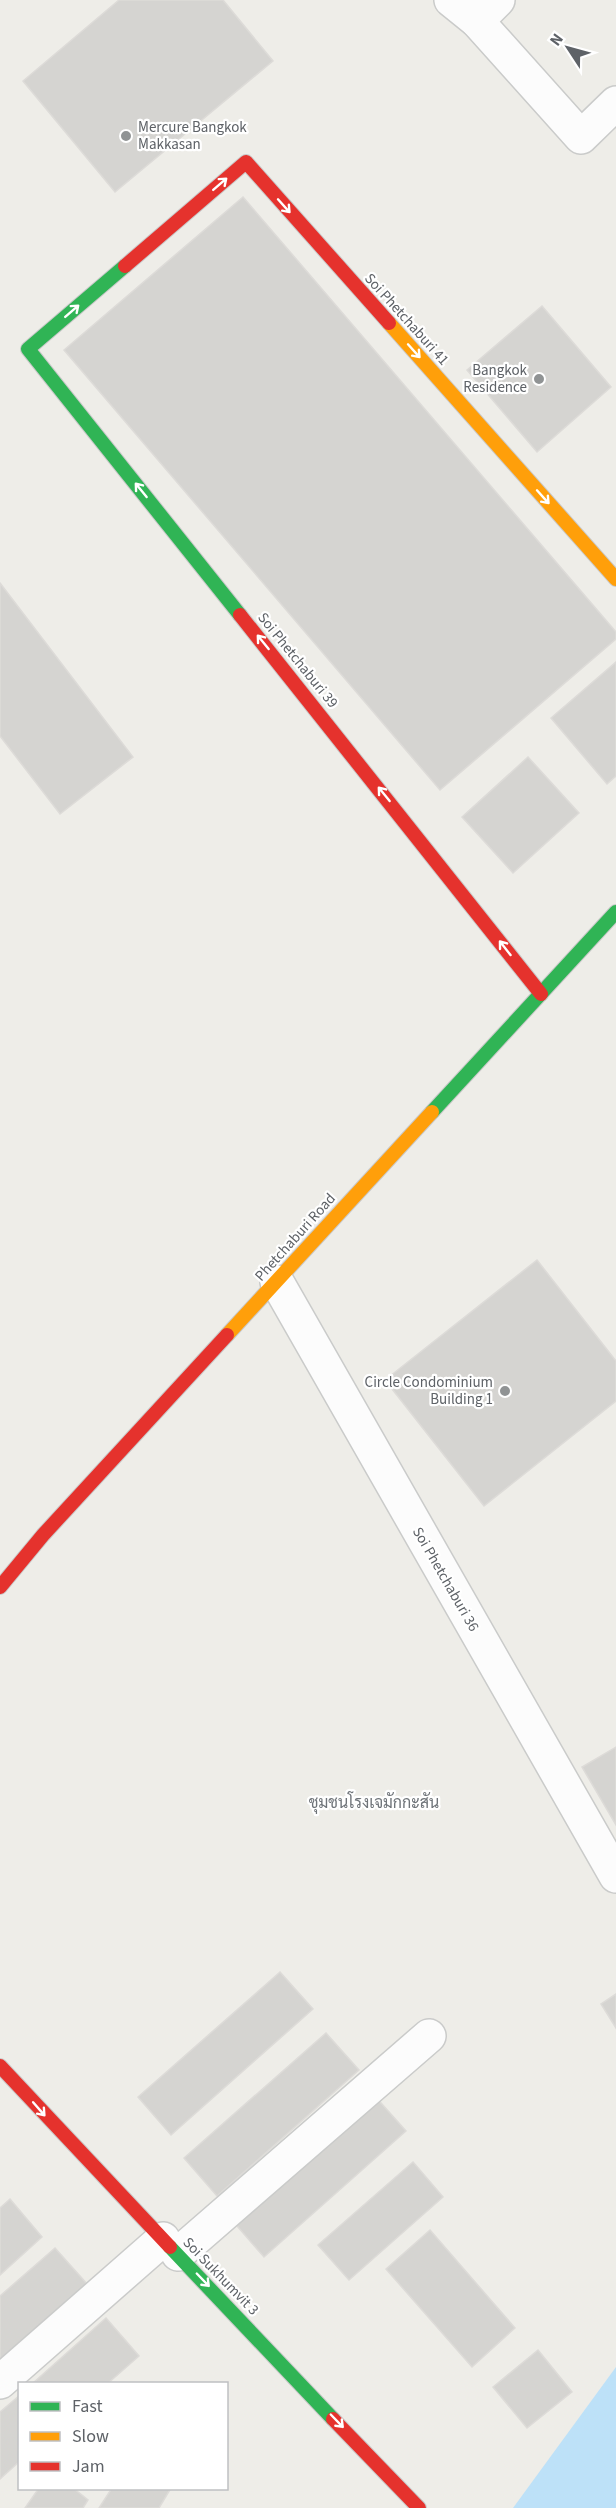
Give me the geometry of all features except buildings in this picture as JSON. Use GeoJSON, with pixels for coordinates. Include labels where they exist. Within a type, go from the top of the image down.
{"type":"FeatureCollection","features":[{"type":"Feature","properties":{"kind":"street"},"geometry":{"type":"LineString","coordinates":[[451,0],[488,10],[581,137],[616,103]]}},
{"type":"Feature","properties":{"kind":"street","name":"Soi Phetchaburi 39"},"geometry":{"type":"LineString","coordinates":[[246,162],[28,349],[541,994]]}},
{"type":"Feature","properties":{"kind":"street","name":"Soi Phetchaburi 41"},"geometry":{"type":"LineString","coordinates":[[246,162],[616,579]]}},
{"type":"Feature","properties":{"kind":"street","name":"Phetchaburi Road"},"geometry":{"type":"LineString","coordinates":[[0,1587],[44,1535],[616,912]]}},
{"type":"Feature","properties":{"kind":"street","name":"Soi Phetchaburi 36"},"geometry":{"type":"LineString","coordinates":[[276,1282],[616,1876]]}},
{"type":"Feature","properties":{"kind":"street"},"geometry":{"type":"LineString","coordinates":[[0,2382],[429,2036]]}},
{"type":"Feature","properties":{"kind":"street","name":"Soi Sukhumvit 3"},"geometry":{"type":"LineString","coordinates":[[0,2066],[57,2131],[419,2508]]}},
{"type":"Feature","properties":{"kind":"water"},"geometry":{"type":"Polygon","coordinates":[[[616,2367],[616,2508],[513,2508],[616,2367]]]}},
{"type":"Feature","properties":{"kind":"traffic: fast"},"geometry":{"type":"LineString","coordinates":[[125,266],[28,349],[240,615]]}},
{"type":"Feature","properties":{"kind":"traffic: fast"},"geometry":{"type":"LineString","coordinates":[[432,1112],[616,912]]}},
{"type":"Feature","properties":{"kind":"traffic: fast"},"geometry":{"type":"LineString","coordinates":[[170,2247],[333,2419]]}},
{"type":"Feature","properties":{"kind":"traffic: slow"},"geometry":{"type":"LineString","coordinates":[[389,323],[616,579]]}},
{"type":"Feature","properties":{"kind":"traffic: slow"},"geometry":{"type":"LineString","coordinates":[[227,1335],[432,1112]]}},
{"type":"Feature","properties":{"kind":"traffic: jam"},"geometry":{"type":"LineString","coordinates":[[125,266],[246,162],[389,323]]}},
{"type":"Feature","properties":{"kind":"traffic: jam"},"geometry":{"type":"LineString","coordinates":[[240,615],[541,994]]}},
{"type":"Feature","properties":{"kind":"traffic: jam"},"geometry":{"type":"LineString","coordinates":[[0,1587],[43,1535],[227,1335]]}},
{"type":"Feature","properties":{"kind":"traffic: jam"},"geometry":{"type":"LineString","coordinates":[[0,2066],[170,2247]]}},
{"type":"Feature","properties":{"kind":"traffic: jam"},"geometry":{"type":"LineString","coordinates":[[333,2419],[419,2508]]}},
{"type":"Feature","properties":{"kind":"place","name":"Mercure Bangkok Makkasan"},"geometry":{"type":"Point","coordinates":[126,136]}},
{"type":"Feature","properties":{"kind":"place","name":"Bangkok Residence"},"geometry":{"type":"Point","coordinates":[539,379]}},
{"type":"Feature","properties":{"kind":"place","name":"Circle Condominium Building 1"},"geometry":{"type":"Point","coordinates":[505,1391]}},
{"type":"Feature","properties":{"kind":"district","name":"ชุมชนโรงเจมักกะสัน"},"geometry":{"type":"Point","coordinates":[374,1802]}}]}
